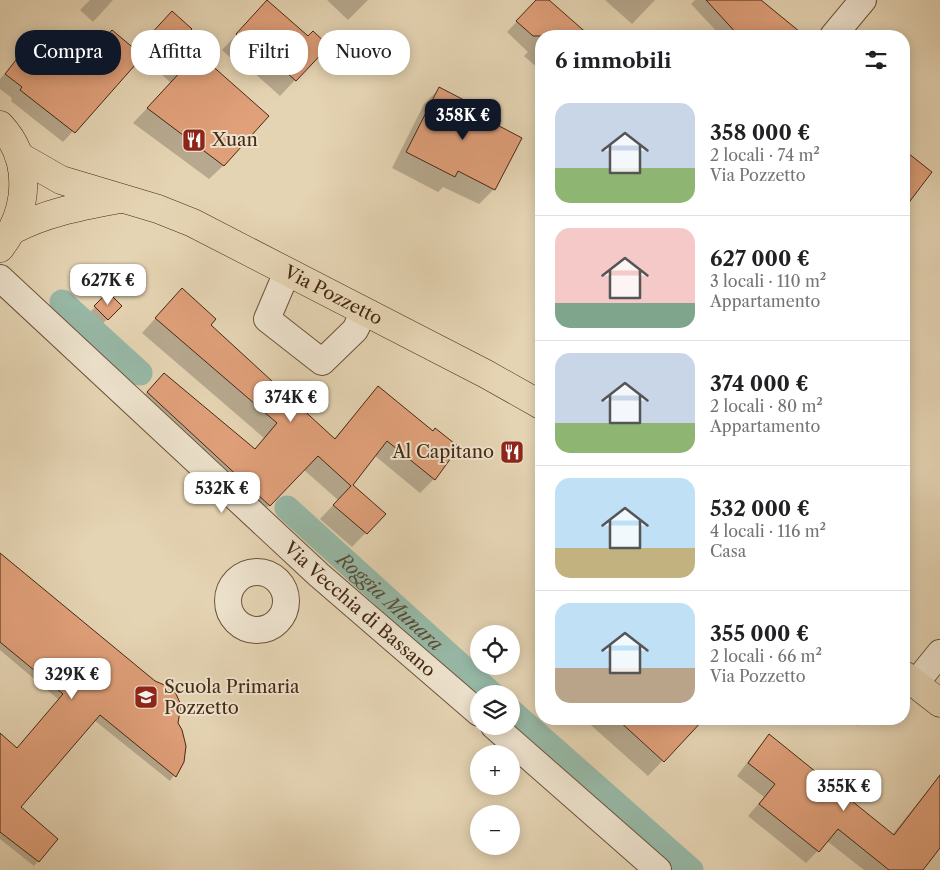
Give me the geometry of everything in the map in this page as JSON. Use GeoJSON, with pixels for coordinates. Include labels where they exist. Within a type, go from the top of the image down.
{"type":"FeatureCollection","features":[{"type":"Feature","properties":{"kind":"main road","name":"Via Pozzetto"},"geometry":{"type":"LineString","coordinates":[[0,125],[8,133],[19,156],[23,175],[24,194],[6,239]]}},
{"type":"Feature","properties":{"kind":"main road","name":"Via Pozzetto"},"geometry":{"type":"LineString","coordinates":[[19,156],[60,180],[158,209],[193,224],[535,397]]}},
{"type":"Feature","properties":{"kind":"main road","name":"Via Pozzetto"},"geometry":{"type":"LineString","coordinates":[[6,239],[32,220],[57,211],[120,199]]}},
{"type":"Feature","properties":{"kind":"main road"},"geometry":{"type":"LineString","coordinates":[[910,680],[940,703]]}},
{"type":"Feature","properties":{"kind":"street"},"geometry":{"type":"LineString","coordinates":[[838,30],[863,0]]}},
{"type":"Feature","properties":{"kind":"street"},"geometry":{"type":"LineString","coordinates":[[287,272],[267,319],[322,362],[355,330],[364,312]]}},
{"type":"Feature","properties":{"kind":"street","name":"Via Vecchia di Bassano"},"geometry":{"type":"LineString","coordinates":[[0,278],[280,540],[470,705]]}},
{"type":"Feature","properties":{"kind":"street"},"geometry":{"type":"LineString","coordinates":[[280,540],[248,574],[236,582],[228,595],[228,605],[234,619],[245,628],[266,630],[282,617],[319,575]]}},
{"type":"Feature","properties":{"kind":"street"},"geometry":{"type":"LineString","coordinates":[[248,574],[260,572],[272,576],[280,584],[286,600],[282,617]]}},
{"type":"Feature","properties":{"kind":"street"},"geometry":{"type":"LineString","coordinates":[[910,678],[940,653]]}},
{"type":"Feature","properties":{"kind":"street"},"geometry":{"type":"LineString","coordinates":[[504,735],[658,870]]}},
{"type":"Feature","properties":{"kind":"building"},"geometry":{"type":"Polygon","coordinates":[[[267,0],[301,30],[240,30],[267,0]]]}},
{"type":"Feature","properties":{"kind":"building"},"geometry":{"type":"Polygon","coordinates":[[[536,0],[549,0],[583,30],[535,30],[535,36],[533,36],[516,21],[536,0]]]}},
{"type":"Feature","properties":{"kind":"building"},"geometry":{"type":"Polygon","coordinates":[[[706,0],[761,0],[798,30],[734,30],[706,0]]]}},
{"type":"Feature","properties":{"kind":"building"},"geometry":{"type":"Polygon","coordinates":[[[172,11],[192,29],[191,30],[155,30],[172,11]]]}},
{"type":"Feature","properties":{"kind":"building"},"geometry":{"type":"Polygon","coordinates":[[[313,31],[318,36],[318,58],[308,68],[308,36],[313,31]]]}},
{"type":"Feature","properties":{"kind":"building"},"geometry":{"type":"Polygon","coordinates":[[[121,38],[131,46],[131,70],[75,133],[20,90],[22,87],[5,74],[15,61],[15,75],[121,75],[121,38]]]}},
{"type":"Feature","properties":{"kind":"building"},"geometry":{"type":"Polygon","coordinates":[[[220,73],[269,116],[224,166],[147,108],[178,75],[220,75],[220,73]]]}},
{"type":"Feature","properties":{"kind":"building"},"geometry":{"type":"Polygon","coordinates":[[[289,75],[302,75],[296,81],[289,75]]]}},
{"type":"Feature","properties":{"kind":"building"},"geometry":{"type":"Polygon","coordinates":[[[439,87],[487,112],[484,118],[522,138],[495,190],[458,171],[455,177],[406,152],[439,87]]]}},
{"type":"Feature","properties":{"kind":"building"},"geometry":{"type":"Polygon","coordinates":[[[910,155],[932,172],[910,201],[910,155]]]}},
{"type":"Feature","properties":{"kind":"building"},"geometry":{"type":"Polygon","coordinates":[[[182,288],[216,319],[211,325],[335,439],[378,386],[433,431],[435,428],[459,447],[435,480],[387,441],[353,485],[386,514],[367,534],[333,505],[351,486],[318,456],[270,506],[147,392],[164,373],[255,449],[277,423],[155,318],[182,288]]]}},
{"type":"Feature","properties":{"kind":"building"},"geometry":{"type":"Polygon","coordinates":[[[108,292],[122,306],[108,320],[94,306],[108,292]]]}},
{"type":"Feature","properties":{"kind":"building"},"geometry":{"type":"Polygon","coordinates":[[[0,553],[155,681],[169,687],[176,694],[181,705],[178,723],[186,746],[184,762],[176,777],[100,715],[21,807],[58,839],[39,862],[0,832],[0,733],[17,748],[63,694],[0,642],[0,553]]]}},
{"type":"Feature","properties":{"kind":"building"},"geometry":{"type":"Polygon","coordinates":[[[624,725],[698,725],[664,762],[624,725]]]}},
{"type":"Feature","properties":{"kind":"building"},"geometry":{"type":"Polygon","coordinates":[[[769,734],[894,835],[940,775],[940,848],[923,870],[889,870],[838,829],[819,852],[759,804],[775,784],[748,763],[769,734]]]}},
{"type":"Feature","properties":{"kind":"waterway","name":"Roggia Munara"},"geometry":{"type":"LineString","coordinates":[[62,302],[140,373]]}},
{"type":"Feature","properties":{"kind":"waterway","name":"Roggia Munara"},"geometry":{"type":"LineString","coordinates":[[287,508],[482,685]]}},
{"type":"Feature","properties":{"kind":"waterway","name":"Roggia Munara"},"geometry":{"type":"LineString","coordinates":[[520,719],[691,870]]}},
{"type":"Feature","properties":{"kind":"place","name":"Xuan"},"geometry":{"type":"Point","coordinates":[194,140]}},
{"type":"Feature","properties":{"kind":"place","name":"Al Capitano"},"geometry":{"type":"Point","coordinates":[512,452]}},
{"type":"Feature","properties":{"kind":"place","name":"Scuola Primaria Pozzetto"},"geometry":{"type":"Point","coordinates":[146,697]}}]}
